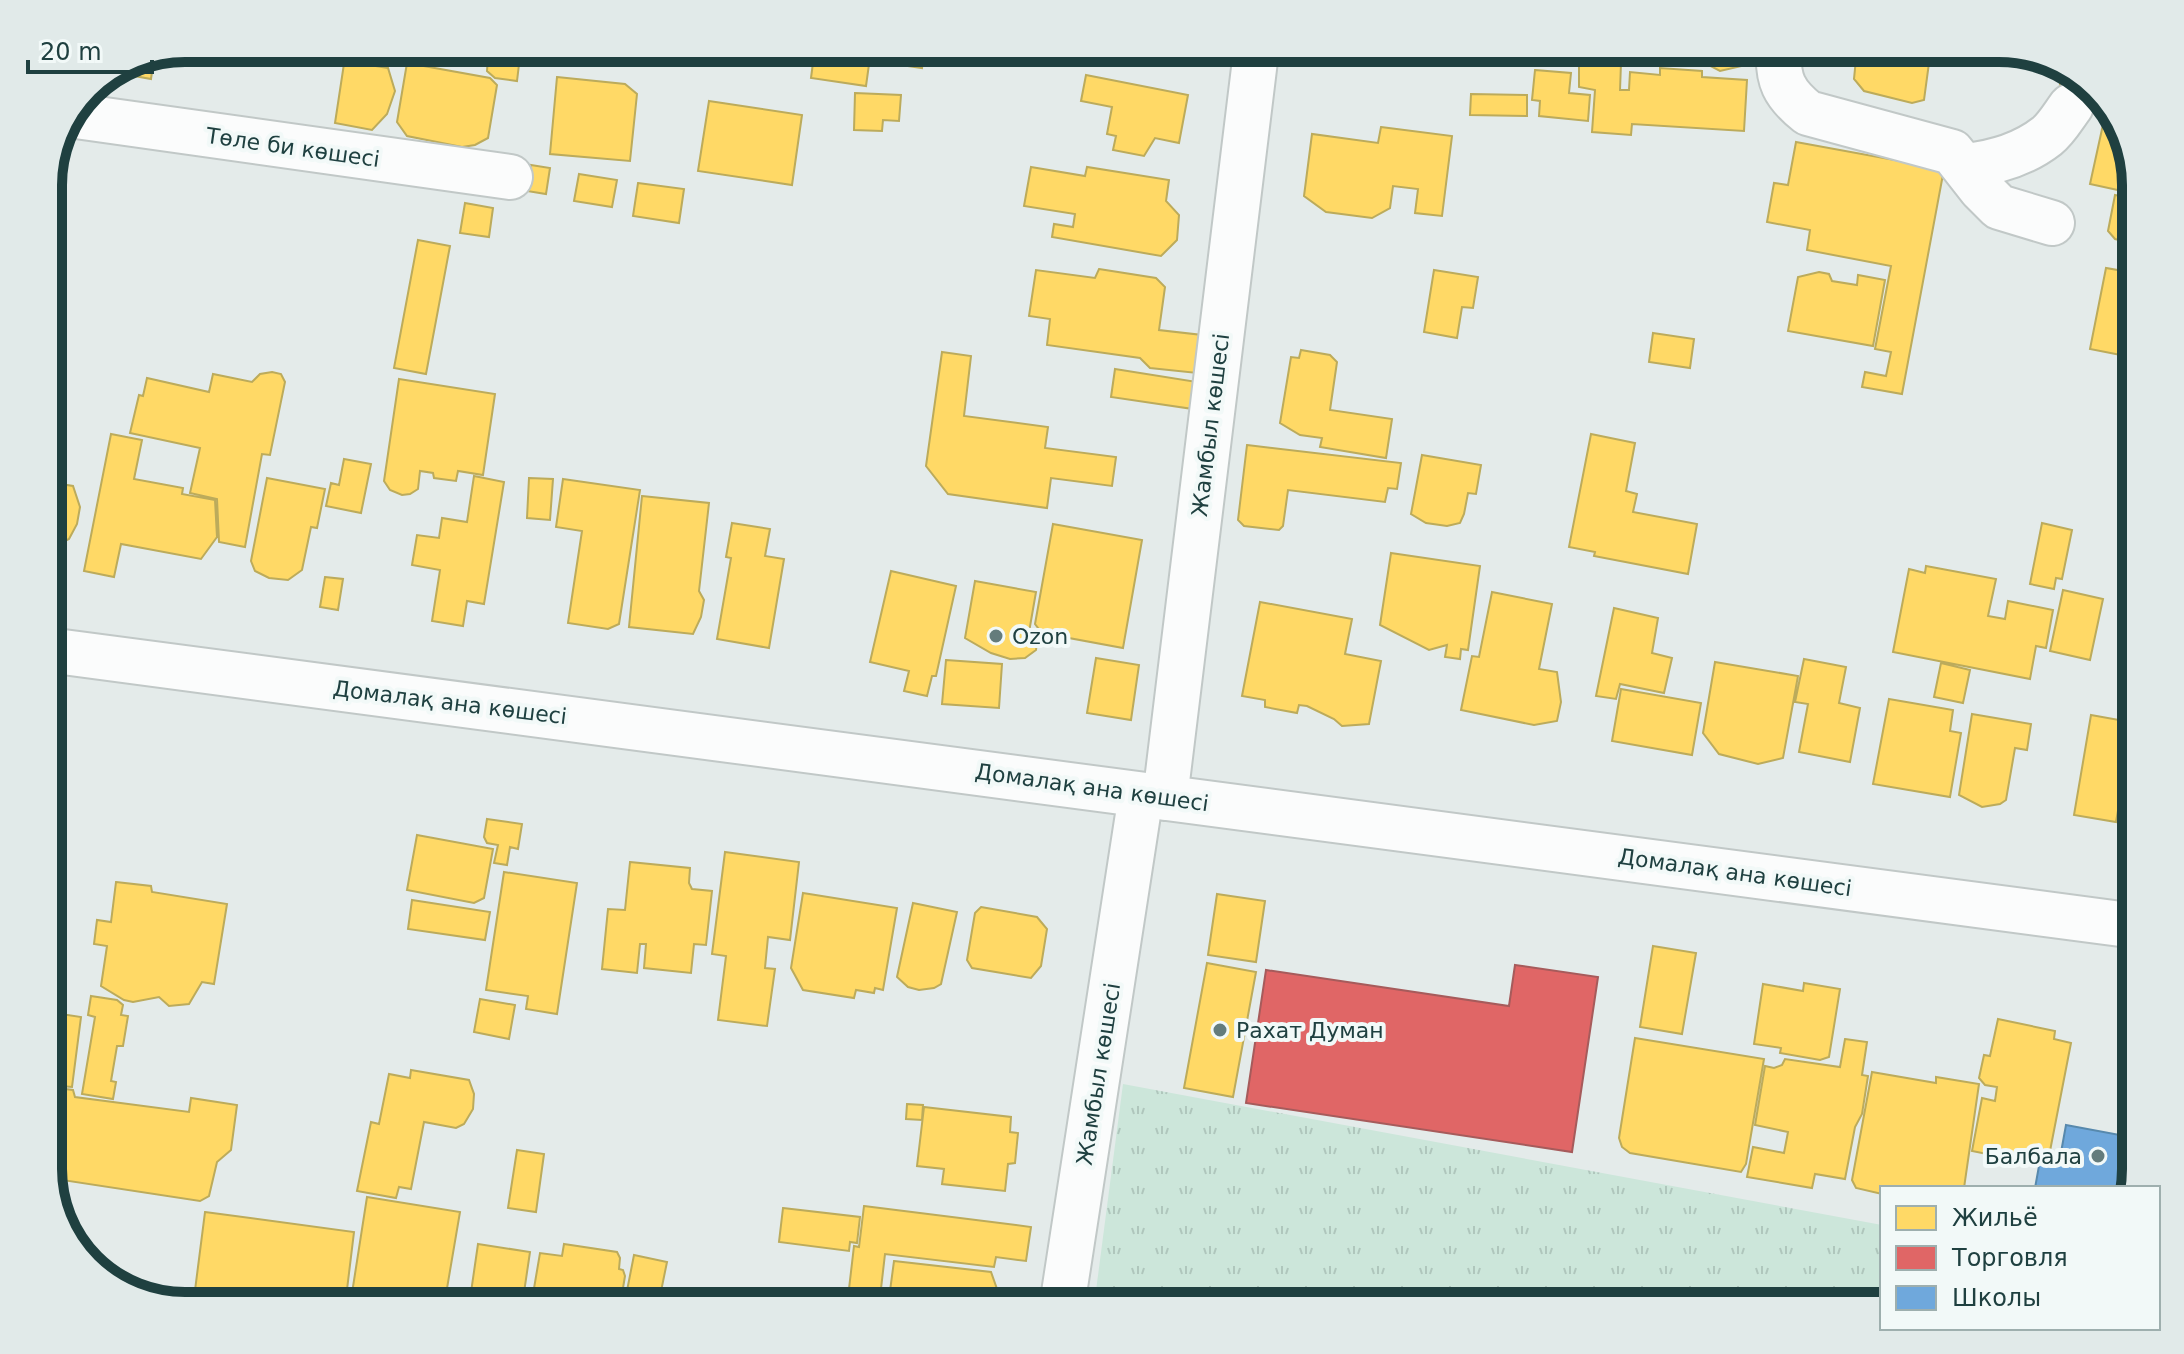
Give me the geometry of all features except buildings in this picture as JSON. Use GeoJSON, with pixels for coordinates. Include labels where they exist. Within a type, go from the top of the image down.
{"type":"FeatureCollection","features":[{"type":"Feature","properties":{"kind":"street","name":"Жамбыл көшесі"},"geometry":{"type":"LineString","coordinates":[[1064,1292],[1153,796],[1255,62]]}},
{"type":"Feature","properties":{"kind":"street"},"geometry":{"type":"LineString","coordinates":[[1779,62],[1778,76],[1794,102],[1808,113],[1952,152],[1999,207],[2052,223]]}},
{"type":"Feature","properties":{"kind":"street"},"geometry":{"type":"LineString","coordinates":[[1965,166],[1990,163],[2020,152],[2049,135],[2071,106]]}},
{"type":"Feature","properties":{"kind":"street","name":"Төле би көшесі"},"geometry":{"type":"LineString","coordinates":[[83,117],[510,177]]}},
{"type":"Feature","properties":{"kind":"street","name":"Домалақ ана көшесі"},"geometry":{"type":"LineString","coordinates":[[62,652],[2122,924]]}},
{"type":"Feature","properties":{"kind":"green space"},"geometry":{"type":"Polygon","coordinates":[[[1123,1084],[1880,1225],[1880,1292],[1096,1292],[1123,1084]]]}},
{"type":"Feature","properties":{"kind":"place","name":"Ozon"},"geometry":{"type":"Point","coordinates":[996,636]}},
{"type":"Feature","properties":{"kind":"place","name":"Рахат Думан"},"geometry":{"type":"Point","coordinates":[1220,1030]}},
{"type":"Feature","properties":{"kind":"place","name":"Балбала"},"geometry":{"type":"Point","coordinates":[2098,1156]}}]}
